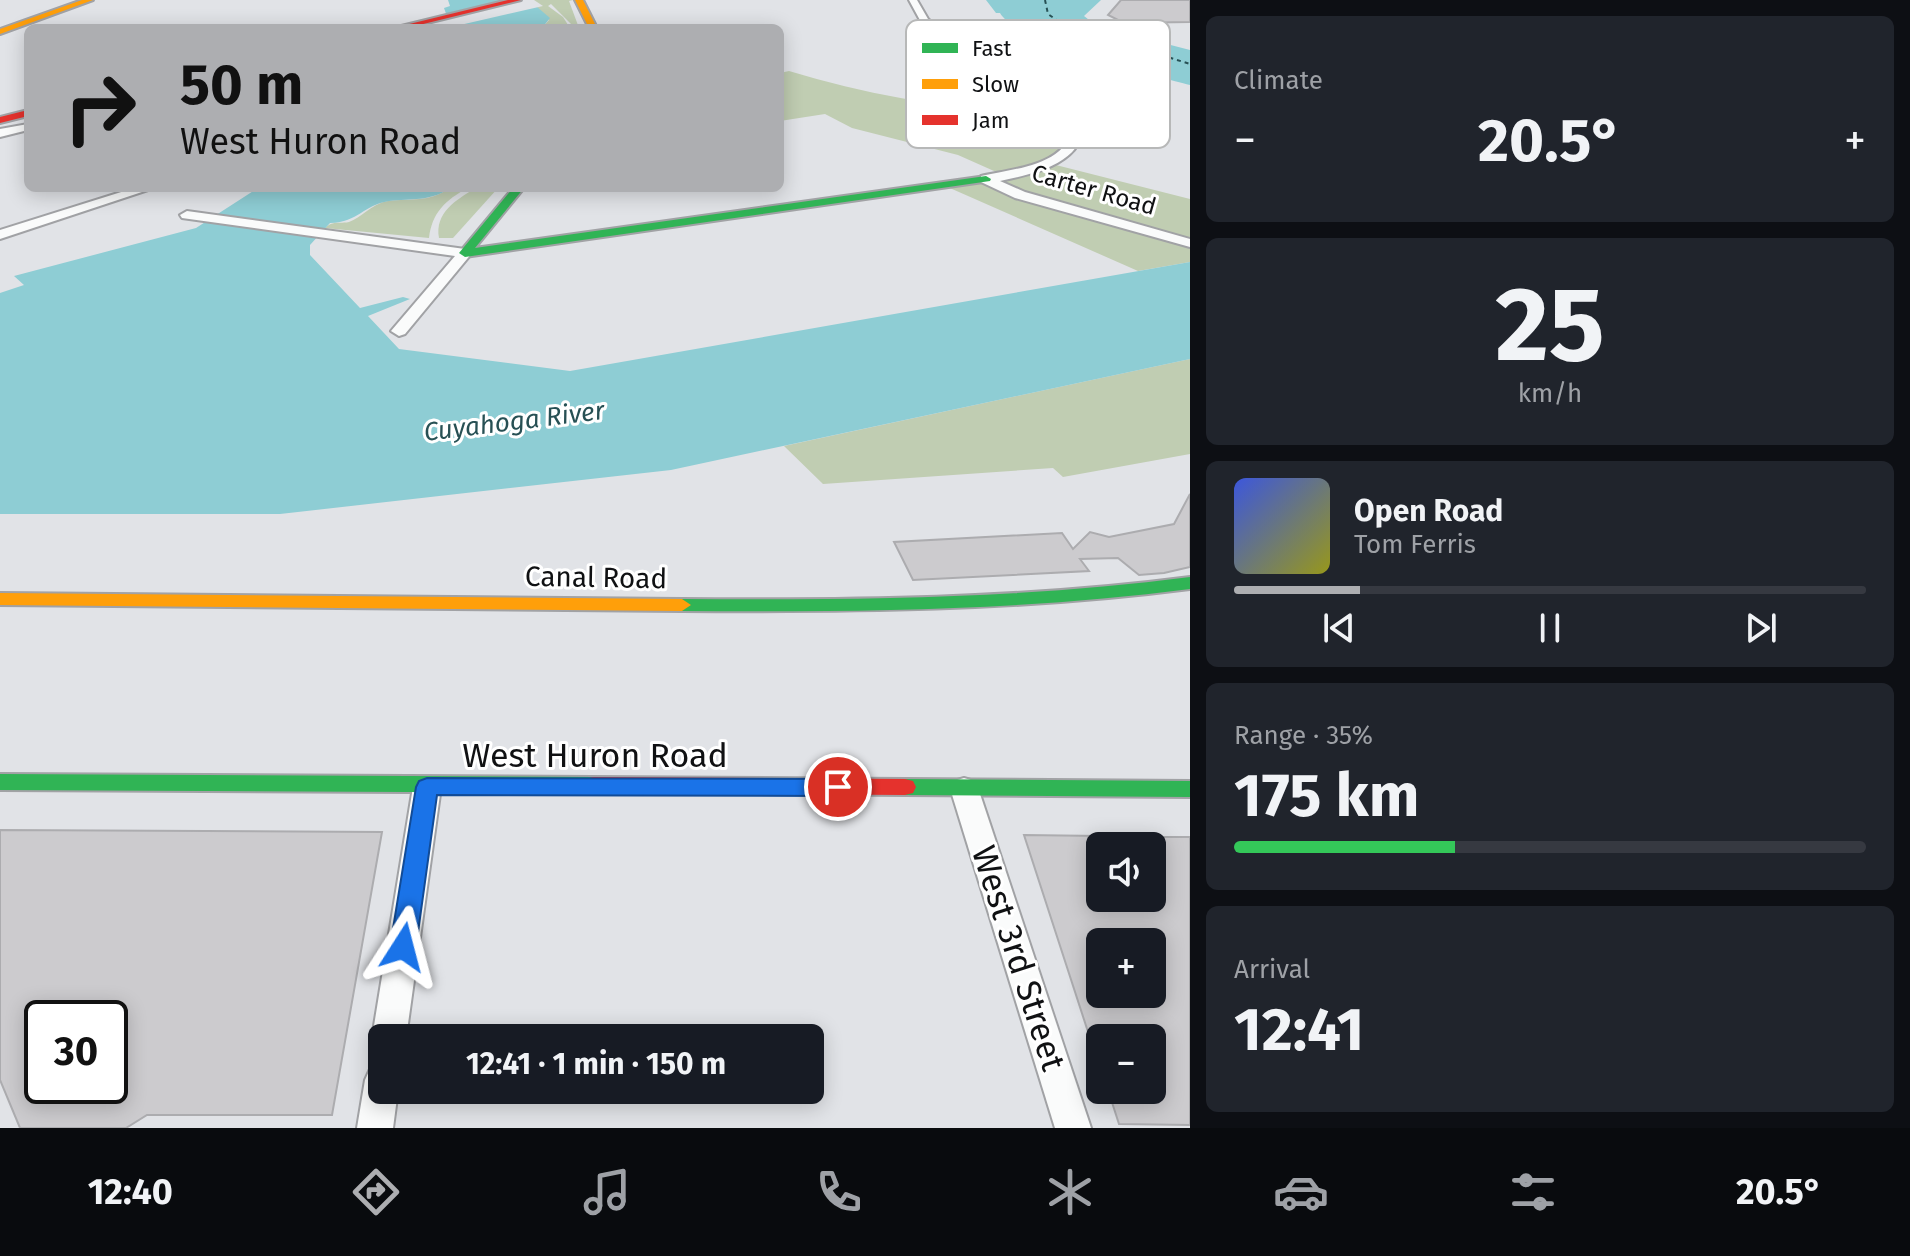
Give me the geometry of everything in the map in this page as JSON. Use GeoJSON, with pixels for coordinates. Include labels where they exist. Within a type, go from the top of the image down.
{"type":"FeatureCollection","features":[{"type":"Feature","properties":{"kind":"main road"},"geometry":{"type":"LineString","coordinates":[[0,25],[70,0]]}},
{"type":"Feature","properties":{"kind":"main road"},"geometry":{"type":"LineString","coordinates":[[0,32],[89,0]]}},
{"type":"Feature","properties":{"kind":"main road"},"geometry":{"type":"LineString","coordinates":[[414,24],[517,0]]}},
{"type":"Feature","properties":{"kind":"main road"},"geometry":{"type":"LineString","coordinates":[[579,0],[591,24]]}},
{"type":"Feature","properties":{"kind":"main road"},"geometry":{"type":"LineString","coordinates":[[0,120],[24,114]]}},
{"type":"Feature","properties":{"kind":"main road","name":"Carter Road"},"geometry":{"type":"LineString","coordinates":[[465,253],[986,179]]}},
{"type":"Feature","properties":{"kind":"main road"},"geometry":{"type":"LineString","coordinates":[[465,253],[516,192]]}},
{"type":"Feature","properties":{"kind":"main road","name":"Canal Road"},"geometry":{"type":"LineString","coordinates":[[0,599],[852,606],[1124,593],[1190,583]]}},
{"type":"Feature","properties":{"kind":"main road","name":"West Huron Road"},"geometry":{"type":"LineString","coordinates":[[0,782],[427,787],[1190,789]]}},
{"type":"Feature","properties":{"kind":"street","name":"Carter Road"},"geometry":{"type":"LineString","coordinates":[[913,0],[924,20]]}},
{"type":"Feature","properties":{"kind":"street"},"geometry":{"type":"LineString","coordinates":[[0,133],[24,128]]}},
{"type":"Feature","properties":{"kind":"street","name":"Carter Road"},"geometry":{"type":"LineString","coordinates":[[986,179],[1032,169],[1064,156],[1069,148]]}},
{"type":"Feature","properties":{"kind":"street","name":"Carter Road"},"geometry":{"type":"LineString","coordinates":[[986,179],[1020,195],[1190,243]]}},
{"type":"Feature","properties":{"kind":"street"},"geometry":{"type":"LineString","coordinates":[[0,235],[134,192]]}},
{"type":"Feature","properties":{"kind":"street"},"geometry":{"type":"LineString","coordinates":[[187,215],[465,253]]}},
{"type":"Feature","properties":{"kind":"street"},"geometry":{"type":"LineString","coordinates":[[399,331],[465,253]]}},
{"type":"Feature","properties":{"kind":"street"},"geometry":{"type":"LineString","coordinates":[[391,1024],[427,787]]}},
{"type":"Feature","properties":{"kind":"street","name":"West 3rd Street"},"geometry":{"type":"LineString","coordinates":[[964,788],[1073,1128]]}},
{"type":"Feature","properties":{"kind":"street"},"geometry":{"type":"LineString","coordinates":[[375,1128],[378,1104]]}},
{"type":"Feature","properties":{"kind":"green space"},"geometry":{"type":"Polygon","coordinates":[[[529,0],[573,0],[569,1],[578,24],[571,24],[551,4],[548,6],[567,24],[546,24],[549,20],[529,0]]]}},
{"type":"Feature","properties":{"kind":"green space"},"geometry":{"type":"Polygon","coordinates":[[[784,72],[906,99],[906,142],[852,128],[825,114],[784,120],[784,72]]]}},
{"type":"Feature","properties":{"kind":"green space"},"geometry":{"type":"Polygon","coordinates":[[[931,148],[1066,148],[1048,163],[1190,199],[1190,262],[1138,271],[943,185],[1003,175],[958,155],[931,148]]]}},
{"type":"Feature","properties":{"kind":"green space"},"geometry":{"type":"Polygon","coordinates":[[[461,192],[441,208],[433,221],[429,238],[325,228],[333,223],[349,222],[388,201],[427,198],[461,192]]]}},
{"type":"Feature","properties":{"kind":"green space"},"geometry":{"type":"Polygon","coordinates":[[[470,192],[494,192],[453,238],[439,238],[440,221],[455,202],[470,192]]]}},
{"type":"Feature","properties":{"kind":"green space"},"geometry":{"type":"Polygon","coordinates":[[[1190,359],[1190,454],[1063,477],[1053,468],[823,484],[784,446],[1190,359]]]}},
{"type":"Feature","properties":{"kind":"water"},"geometry":{"type":"Polygon","coordinates":[[[448,0],[529,0],[550,18],[545,24],[450,24],[444,8],[450,6],[448,0]]]}},
{"type":"Feature","properties":{"kind":"water"},"geometry":{"type":"Polygon","coordinates":[[[986,0],[1101,0],[1084,16],[1089,20],[1008,20],[996,13],[986,0]]]}},
{"type":"Feature","properties":{"kind":"water"},"geometry":{"type":"Polygon","coordinates":[[[1170,45],[1190,50],[1190,85],[1170,80],[1170,45]]]}},
{"type":"Feature","properties":{"kind":"water","name":"Cuyahoga River"},"geometry":{"type":"Polygon","coordinates":[[[252,192],[443,192],[380,203],[348,220],[330,223],[310,245],[310,255],[360,308],[403,297],[410,299],[368,316],[399,349],[570,371],[1190,262],[1190,359],[671,470],[280,514],[0,514],[0,293],[24,285],[14,276],[196,228],[252,192]]]}},
{"type":"Feature","properties":{"kind":"pier"},"geometry":{"type":"Polygon","coordinates":[[[504,0],[534,0],[543,6],[464,24],[446,24],[444,14],[504,0]]]}},
{"type":"Feature","properties":{"kind":"building"},"geometry":{"type":"Polygon","coordinates":[[[1121,0],[1190,0],[1190,22],[1118,20],[1108,15],[1121,0]]]}},
{"type":"Feature","properties":{"kind":"building"},"geometry":{"type":"Polygon","coordinates":[[[1190,494],[1190,567],[1164,573],[1139,575],[1118,558],[1080,559],[1089,571],[913,580],[894,542],[1062,533],[1073,549],[1090,532],[1109,537],[1174,524],[1190,494]]]}},
{"type":"Feature","properties":{"kind":"building"},"geometry":{"type":"Polygon","coordinates":[[[0,830],[382,832],[332,1115],[147,1115],[126,1128],[20,1128],[0,1080],[0,830]]]}},
{"type":"Feature","properties":{"kind":"building"},"geometry":{"type":"Polygon","coordinates":[[[1024,835],[1086,836],[1086,912],[1166,912],[1166,837],[1190,837],[1190,1125],[1119,1124],[1113,1104],[1166,1104],[1166,1024],[1086,1026],[1024,835]]]}},
{"type":"Feature","properties":{"kind":"ferry route"},"geometry":{"type":"LineString","coordinates":[[1045,0],[1048,14],[1056,20]]}},
{"type":"Feature","properties":{"kind":"ferry route"},"geometry":{"type":"LineString","coordinates":[[1170,58],[1190,64]]}},
{"type":"Feature","properties":{"kind":"traffic: fast"},"geometry":{"type":"LineString","coordinates":[[465,253],[986,179]]}},
{"type":"Feature","properties":{"kind":"traffic: fast"},"geometry":{"type":"LineString","coordinates":[[465,253],[516,192]]}},
{"type":"Feature","properties":{"kind":"traffic: fast"},"geometry":{"type":"LineString","coordinates":[[682,605],[937,604],[1064,597],[1190,583]]}},
{"type":"Feature","properties":{"kind":"traffic: fast"},"geometry":{"type":"LineString","coordinates":[[0,782],[593,785]]}},
{"type":"Feature","properties":{"kind":"traffic: fast"},"geometry":{"type":"LineString","coordinates":[[905,787],[1190,789]]}},
{"type":"Feature","properties":{"kind":"traffic: slow"},"geometry":{"type":"LineString","coordinates":[[0,32],[89,0]]}},
{"type":"Feature","properties":{"kind":"traffic: slow"},"geometry":{"type":"LineString","coordinates":[[579,0],[591,24]]}},
{"type":"Feature","properties":{"kind":"traffic: slow"},"geometry":{"type":"LineString","coordinates":[[0,599],[682,605]]}},
{"type":"Feature","properties":{"kind":"traffic: jam"},"geometry":{"type":"LineString","coordinates":[[414,24],[517,0]]}},
{"type":"Feature","properties":{"kind":"traffic: jam"},"geometry":{"type":"LineString","coordinates":[[0,120],[24,114]]}},
{"type":"Feature","properties":{"kind":"traffic: jam"},"geometry":{"type":"LineString","coordinates":[[593,785],[905,787]]}},
{"type":"Feature","properties":{"kind":"route"},"geometry":{"type":"LineString","coordinates":[[403,947],[427,787],[838,787]]}}]}
